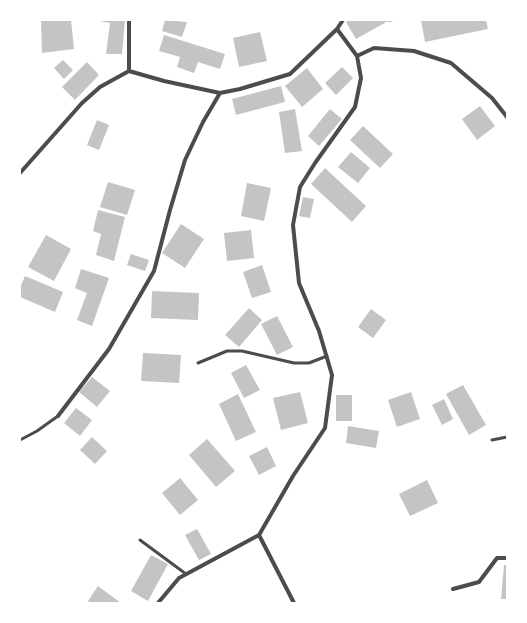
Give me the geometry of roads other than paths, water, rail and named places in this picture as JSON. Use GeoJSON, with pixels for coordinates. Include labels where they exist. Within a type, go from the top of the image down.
{"type":"FeatureCollection","features":[{"type":"Feature","properties":{"kind":"street"},"geometry":{"type":"LineString","coordinates":[[129,20],[129,71]]}},
{"type":"Feature","properties":{"kind":"street"},"geometry":{"type":"LineString","coordinates":[[20,173],[82,103],[100,87],[129,71],[164,81],[220,93],[240,89],[290,74],[337,29],[343,20]]}},
{"type":"Feature","properties":{"kind":"street"},"geometry":{"type":"LineString","coordinates":[[158,603],[179,578],[259,535],[293,476],[325,428],[332,375],[319,331],[299,283],[293,225],[300,187],[315,163],[355,107],[361,78],[357,56],[337,29]]}},
{"type":"Feature","properties":{"kind":"street"},"geometry":{"type":"LineString","coordinates":[[357,56],[374,48],[414,51],[451,63],[492,98],[507,117]]}},
{"type":"Feature","properties":{"kind":"street"},"geometry":{"type":"LineString","coordinates":[[58,416],[109,349],[154,271],[170,210],[186,160],[203,122],[220,93]]}},
{"type":"Feature","properties":{"kind":"street"},"geometry":{"type":"LineString","coordinates":[[259,535],[294,603]]}},
{"type":"Feature","properties":{"kind":"street"},"geometry":{"type":"LineString","coordinates":[[453,589],[479,582],[497,558],[507,558]]}},
{"type":"Feature","properties":{"kind":"lane"},"geometry":{"type":"LineString","coordinates":[[198,363],[227,351],[242,351],[294,363],[309,363],[326,356]]}},
{"type":"Feature","properties":{"kind":"lane"},"geometry":{"type":"LineString","coordinates":[[20,440],[37,431],[58,416]]}},
{"type":"Feature","properties":{"kind":"lane"},"geometry":{"type":"LineString","coordinates":[[492,440],[507,437]]}},
{"type":"Feature","properties":{"kind":"lane"},"geometry":{"type":"LineString","coordinates":[[140,540],[186,574]]}}]}
